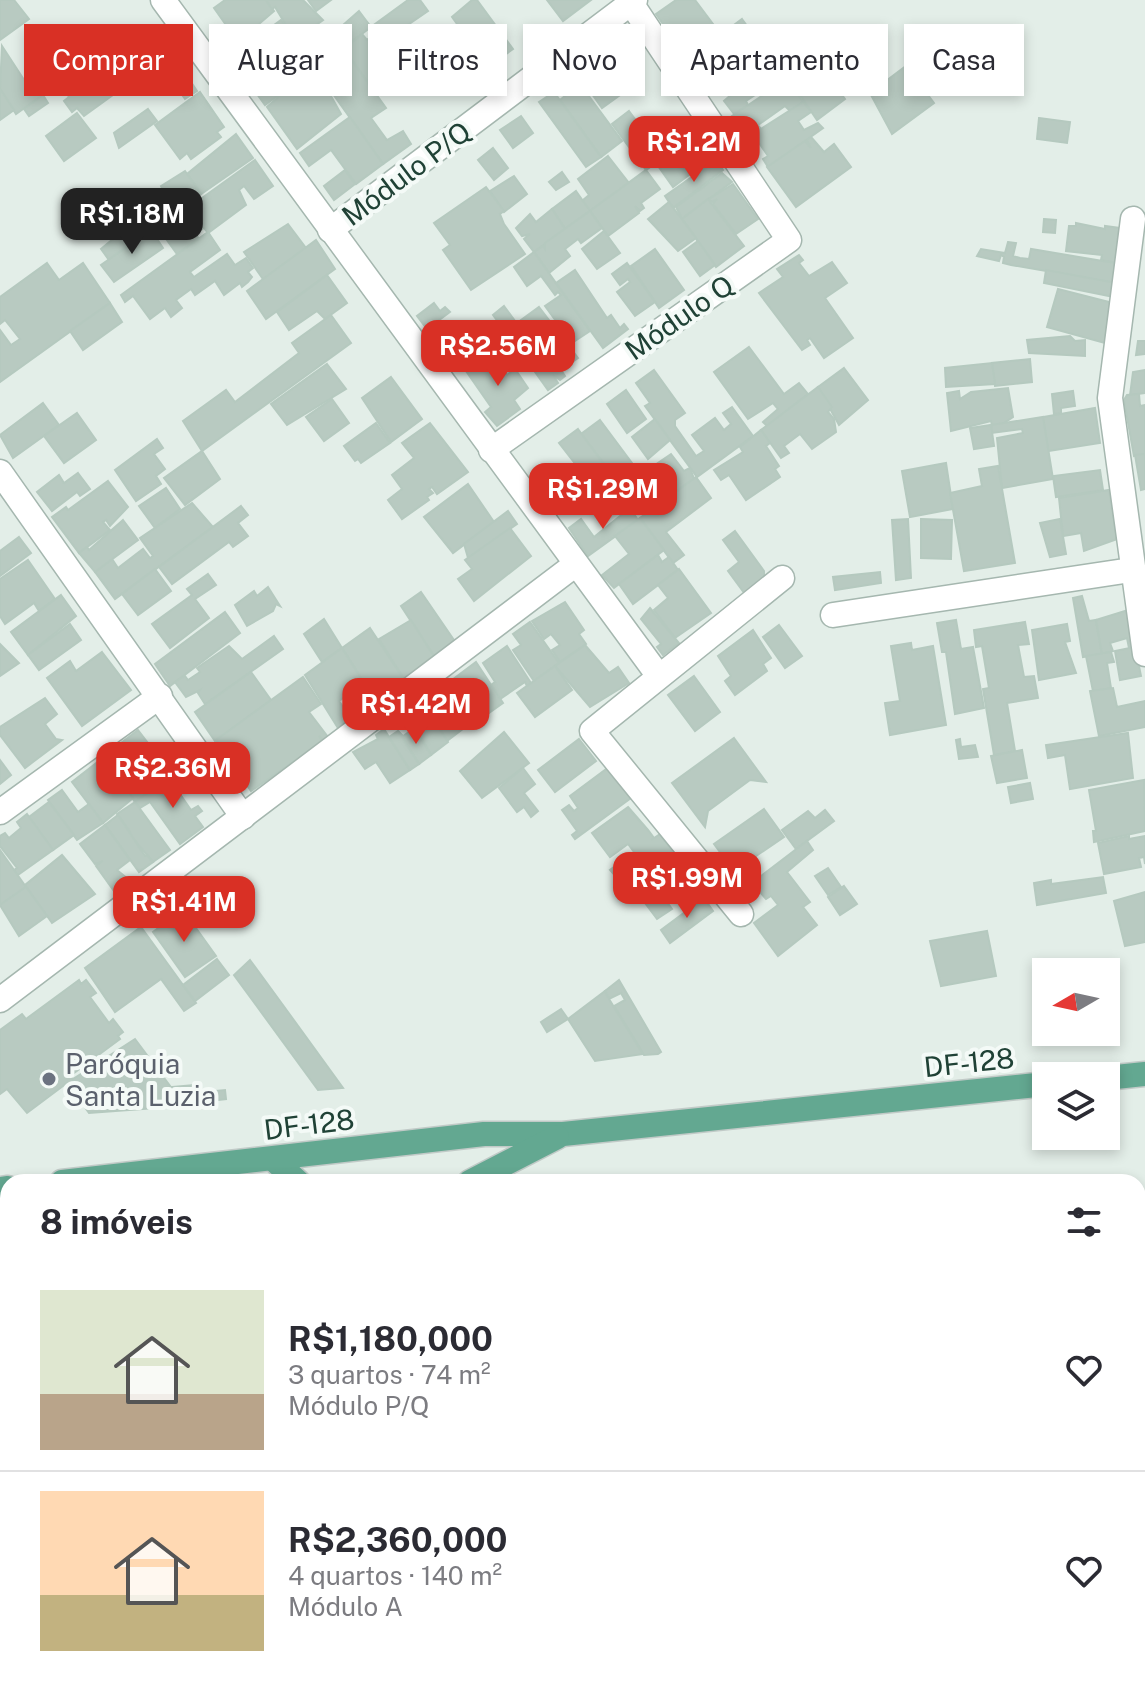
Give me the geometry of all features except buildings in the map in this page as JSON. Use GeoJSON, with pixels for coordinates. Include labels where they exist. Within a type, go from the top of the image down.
{"type":"FeatureCollection","features":[{"type":"Feature","properties":{"kind":"main road"},"geometry":{"type":"LineString","coordinates":[[1120,1077],[1145,1074]]}},
{"type":"Feature","properties":{"kind":"main road","name":"DF-128"},"geometry":{"type":"LineString","coordinates":[[135,1174],[484,1134],[563,1134],[1032,1085]]}},
{"type":"Feature","properties":{"kind":"main road","name":"DF-128"},"geometry":{"type":"LineString","coordinates":[[486,1174],[563,1134]]}},
{"type":"Feature","properties":{"kind":"main road"},"geometry":{"type":"LineString","coordinates":[[273,1159],[289,1174]]}},
{"type":"Feature","properties":{"kind":"street"},"geometry":{"type":"LineString","coordinates":[[163,0],[658,675]]}},
{"type":"Feature","properties":{"kind":"street","name":"Módulo P/Q"},"geometry":{"type":"LineString","coordinates":[[330,230],[632,1]]}},
{"type":"Feature","properties":{"kind":"street","name":"Módulo Q"},"geometry":{"type":"LineString","coordinates":[[491,450],[789,240],[632,1]]}},
{"type":"Feature","properties":{"kind":"street"},"geometry":{"type":"LineString","coordinates":[[1133,219],[1110,398],[1131,570],[1145,654]]}},
{"type":"Feature","properties":{"kind":"street"},"geometry":{"type":"LineString","coordinates":[[0,472],[243,817]]}},
{"type":"Feature","properties":{"kind":"street"},"geometry":{"type":"LineString","coordinates":[[0,1000],[576,564]]}},
{"type":"Feature","properties":{"kind":"street"},"geometry":{"type":"LineString","coordinates":[[833,615],[1131,570]]}},
{"type":"Feature","properties":{"kind":"street"},"geometry":{"type":"LineString","coordinates":[[741,914],[592,731],[782,578]]}},
{"type":"Feature","properties":{"kind":"street"},"geometry":{"type":"LineString","coordinates":[[0,812],[160,696]]}},
{"type":"Feature","properties":{"kind":"place","name":"Paróquia Santa Luzia"},"geometry":{"type":"Point","coordinates":[49,1079]}}]}
